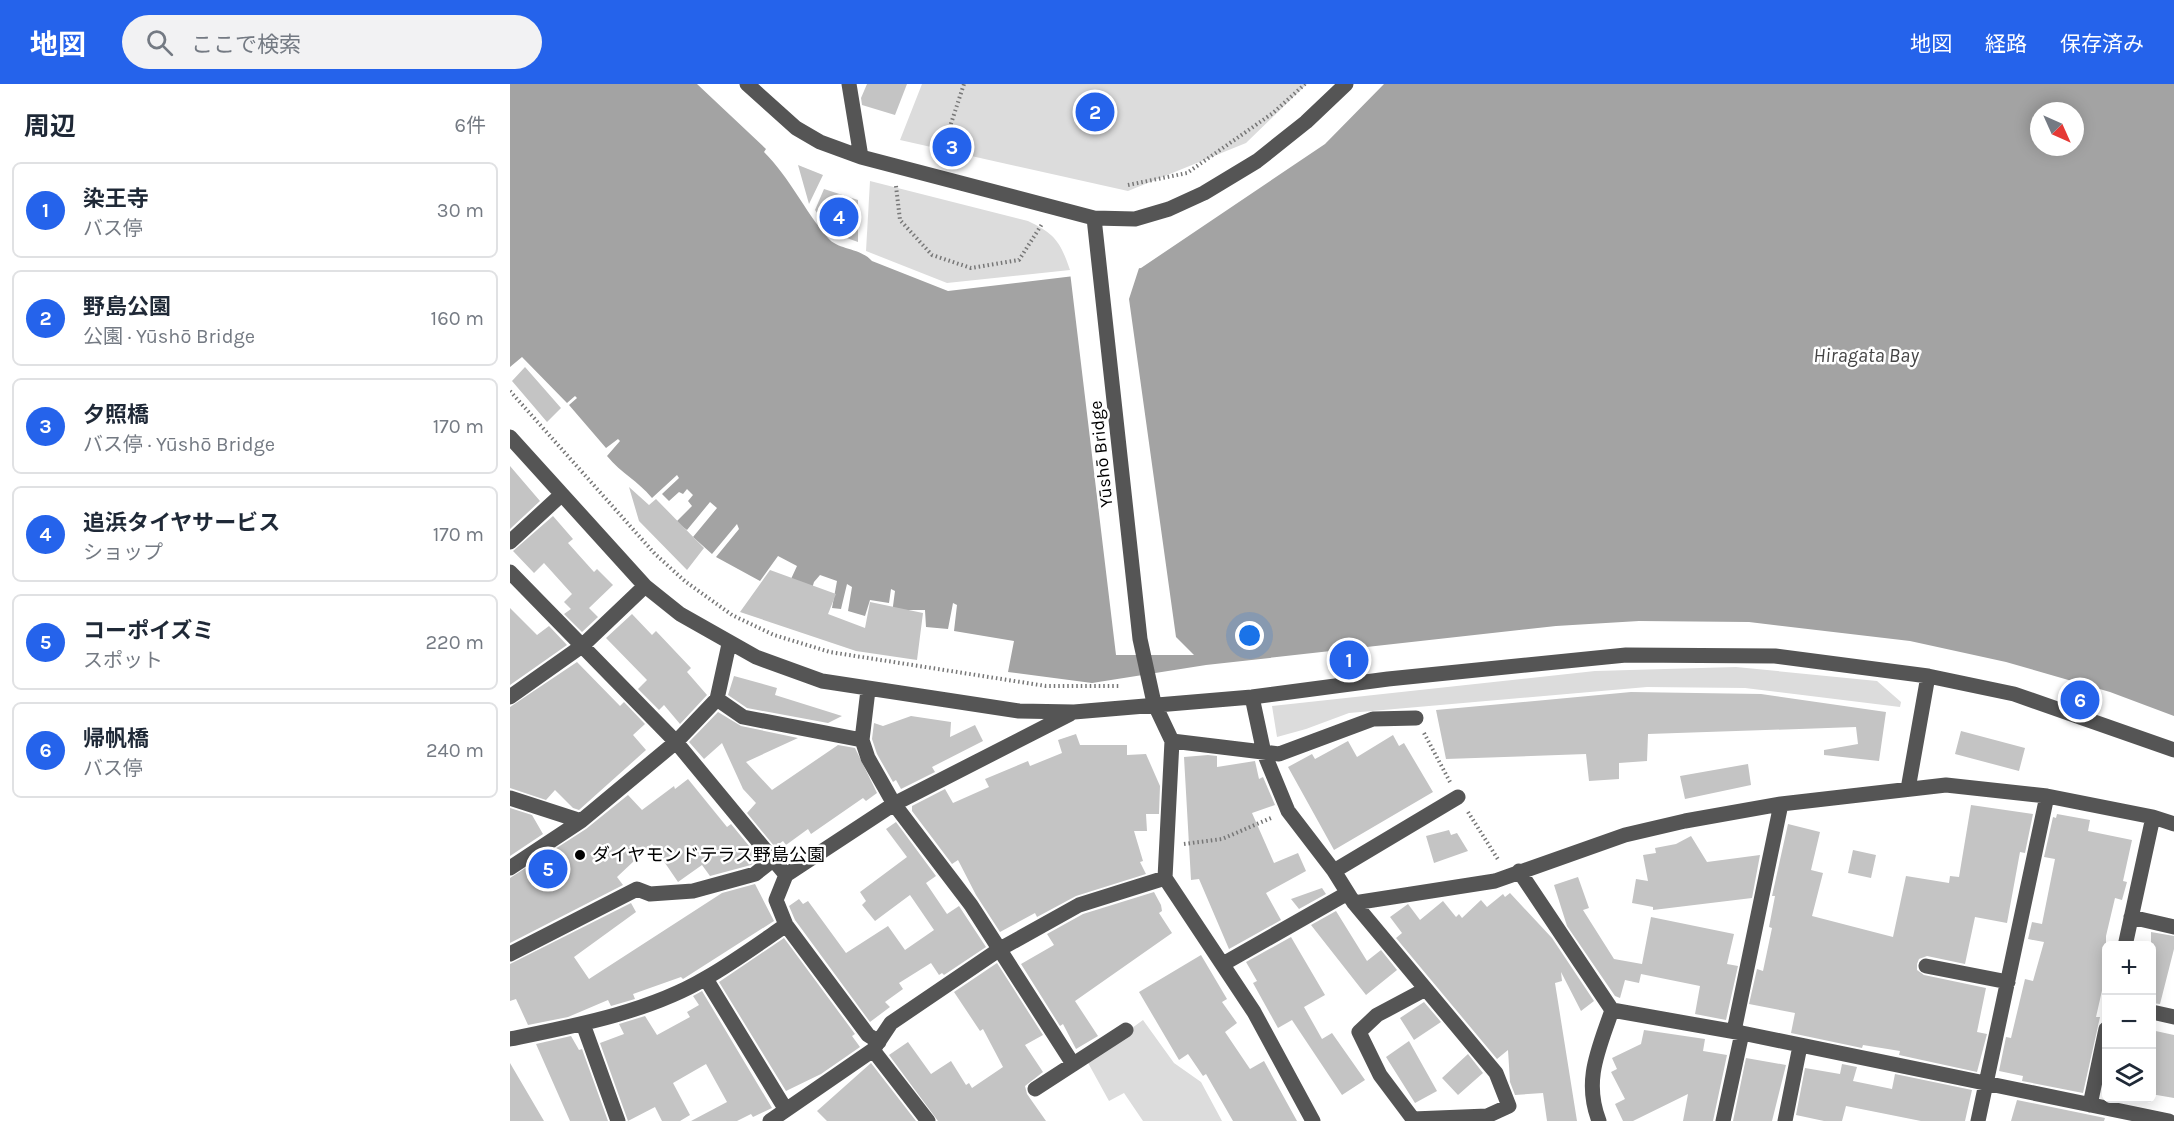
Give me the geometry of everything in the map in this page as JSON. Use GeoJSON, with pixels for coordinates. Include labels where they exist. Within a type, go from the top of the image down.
{"type":"FeatureCollection","features":[{"type":"Feature","properties":{"kind":"street"},"geometry":{"type":"LineString","coordinates":[[747,84],[796,128],[820,142],[861,157],[1094,218],[1135,219],[1169,209],[1204,193],[1257,161],[1306,122],[1346,84]]}},
{"type":"Feature","properties":{"kind":"street"},"geometry":{"type":"LineString","coordinates":[[849,84],[861,157]]}},
{"type":"Feature","properties":{"kind":"street","name":"Yūshō Bridge"},"geometry":{"type":"LineString","coordinates":[[1094,218],[1140,639],[1154,703],[1172,741]]}},
{"type":"Feature","properties":{"kind":"street"},"geometry":{"type":"LineString","coordinates":[[510,437],[645,586],[680,614],[729,644],[756,657],[822,681],[868,690],[1019,711],[1074,712],[1154,703],[1252,697],[1388,679],[1626,655],[1775,656],[1928,676],[2014,694],[2174,750]]}},
{"type":"Feature","properties":{"kind":"street"},"geometry":{"type":"LineString","coordinates":[[510,542],[561,495]]}},
{"type":"Feature","properties":{"kind":"street"},"geometry":{"type":"LineString","coordinates":[[510,572],[676,742],[786,875]]}},
{"type":"Feature","properties":{"kind":"street"},"geometry":{"type":"LineString","coordinates":[[510,697],[582,646],[645,586]]}},
{"type":"Feature","properties":{"kind":"street"},"geometry":{"type":"LineString","coordinates":[[510,868],[581,821],[676,742],[717,699],[729,644]]}},
{"type":"Feature","properties":{"kind":"street"},"geometry":{"type":"LineString","coordinates":[[1908,789],[1928,676]]}},
{"type":"Feature","properties":{"kind":"street"},"geometry":{"type":"LineString","coordinates":[[868,690],[862,741],[864,750],[894,804],[971,905],[1073,1064]]}},
{"type":"Feature","properties":{"kind":"street"},"geometry":{"type":"LineString","coordinates":[[1252,697],[1264,753],[1288,811],[1334,871],[1350,898],[1424,990],[1496,1073],[1509,1106],[1487,1116],[1413,1119],[1380,1075],[1359,1032],[1377,1015],[1424,990]]}},
{"type":"Feature","properties":{"kind":"street"},"geometry":{"type":"LineString","coordinates":[[717,699],[742,717],[862,741]]}},
{"type":"Feature","properties":{"kind":"street"},"geometry":{"type":"LineString","coordinates":[[928,1121],[876,1046],[786,925],[776,900],[786,875],[894,804],[1074,712]]}},
{"type":"Feature","properties":{"kind":"street"},"geometry":{"type":"LineString","coordinates":[[1312,1121],[1254,1012],[1165,878],[1172,741],[1279,754],[1373,719],[1416,718]]}},
{"type":"Feature","properties":{"kind":"street"},"geometry":{"type":"LineString","coordinates":[[1223,964],[1350,898],[1495,881],[1625,835],[1781,804],[1946,785],[2047,796],[2153,817],[2174,824]]}},
{"type":"Feature","properties":{"kind":"street"},"geometry":{"type":"LineString","coordinates":[[1978,1121],[2047,796]]}},
{"type":"Feature","properties":{"kind":"street"},"geometry":{"type":"LineString","coordinates":[[1334,871],[1458,797]]}},
{"type":"Feature","properties":{"kind":"street"},"geometry":{"type":"LineString","coordinates":[[510,798],[581,821]]}},
{"type":"Feature","properties":{"kind":"street"},"geometry":{"type":"LineString","coordinates":[[1723,1121],[1781,804]]}},
{"type":"Feature","properties":{"kind":"street"},"geometry":{"type":"LineString","coordinates":[[2126,941],[2153,817]]}},
{"type":"Feature","properties":{"kind":"street"},"geometry":{"type":"LineString","coordinates":[[510,954],[637,889],[650,894],[693,891],[755,874],[774,859]]}},
{"type":"Feature","properties":{"kind":"street"},"geometry":{"type":"LineString","coordinates":[[1519,871],[1612,1010],[1738,1032],[2169,1121]]}},
{"type":"Feature","properties":{"kind":"street"},"geometry":{"type":"LineString","coordinates":[[770,1121],[876,1046],[891,1023],[1000,949],[1079,905],[1165,878]]}},
{"type":"Feature","properties":{"kind":"street"},"geometry":{"type":"LineString","coordinates":[[2131,917],[2174,927]]}},
{"type":"Feature","properties":{"kind":"street"},"geometry":{"type":"LineString","coordinates":[[510,1039],[583,1024],[673,994],[706,979],[786,925]]}},
{"type":"Feature","properties":{"kind":"street"},"geometry":{"type":"LineString","coordinates":[[1926,966],[2008,982]]}},
{"type":"Feature","properties":{"kind":"street"},"geometry":{"type":"LineString","coordinates":[[706,979],[786,1110]]}},
{"type":"Feature","properties":{"kind":"street"},"geometry":{"type":"LineString","coordinates":[[1599,1121],[1591,1095],[1592,1074],[1612,1010]]}},
{"type":"Feature","properties":{"kind":"street"},"geometry":{"type":"LineString","coordinates":[[2156,1013],[2174,1017]]}},
{"type":"Feature","properties":{"kind":"street"},"geometry":{"type":"LineString","coordinates":[[583,1024],[618,1121]]}},
{"type":"Feature","properties":{"kind":"street"},"geometry":{"type":"LineString","coordinates":[[1035,1089],[1125,1030]]}},
{"type":"Feature","properties":{"kind":"street"},"geometry":{"type":"LineString","coordinates":[[1785,1121],[1800,1046]]}},
{"type":"Feature","properties":{"kind":"street"},"geometry":{"type":"LineString","coordinates":[[2090,1105],[2102,1048]]}},
{"type":"Feature","properties":{"kind":"path"},"geometry":{"type":"LineString","coordinates":[[941,154],[964,84]]}},
{"type":"Feature","properties":{"kind":"path"},"geometry":{"type":"LineString","coordinates":[[1128,185],[1187,173],[1273,112],[1305,84]]}},
{"type":"Feature","properties":{"kind":"path"},"geometry":{"type":"LineString","coordinates":[[896,187],[900,220],[932,255],[971,268],[1019,260],[1040,227]]}},
{"type":"Feature","properties":{"kind":"path"},"geometry":{"type":"LineString","coordinates":[[510,392],[655,554],[686,582],[732,615],[774,635],[830,652],[1046,686],[1120,686]]}},
{"type":"Feature","properties":{"kind":"path"},"geometry":{"type":"LineString","coordinates":[[1168,846],[1222,839],[1288,811]]}},
{"type":"Feature","properties":{"kind":"shaded area"},"geometry":{"type":"Polygon","coordinates":[[[922,84],[1307,84],[1246,143],[1128,191],[900,140],[922,84]]]}},
{"type":"Feature","properties":{"kind":"shaded area"},"geometry":{"type":"Polygon","coordinates":[[[870,181],[1028,221],[1051,235],[1063,252],[1070,270],[947,283],[866,251],[870,181]]]}},
{"type":"Feature","properties":{"kind":"shaded area"},"geometry":{"type":"Polygon","coordinates":[[[1736,667],[1877,681],[1901,702],[1900,707],[1745,688],[1647,687],[1349,713],[1277,737],[1272,706],[1595,671],[1736,667]]]}},
{"type":"Feature","properties":{"kind":"shaded area"},"geometry":{"type":"Polygon","coordinates":[[[1143,1020],[1174,1063],[1201,1082],[1222,1121],[1143,1121],[1124,1093],[1109,1101],[1087,1061],[1143,1020]]]}},
{"type":"Feature","properties":{"kind":"water","name":"Hiragata Bay"},"geometry":{"type":"Polygon","coordinates":[[[510,84],[697,84],[766,149],[764,152],[782,172],[819,227],[832,242],[862,254],[872,261],[948,291],[1141,268],[1325,144],[1384,84],[2174,84],[2174,716],[2110,692],[2006,662],[1910,641],[1749,622],[1639,621],[1556,626],[1206,665],[1092,683],[1008,672],[1014,641],[954,631],[957,605],[953,603],[948,629],[926,627],[925,610],[909,610],[907,626],[891,621],[895,591],[891,589],[889,603],[870,600],[865,616],[848,611],[852,587],[847,584],[841,609],[832,608],[837,581],[820,575],[814,582],[809,598],[785,592],[797,566],[778,556],[760,581],[716,557],[739,529],[737,524],[712,554],[693,537],[717,508],[710,502],[687,530],[676,522],[692,506],[688,501],[693,495],[687,489],[683,494],[679,492],[669,501],[662,494],[679,478],[677,475],[652,498],[607,456],[620,441],[618,439],[606,448],[569,405],[577,398],[575,396],[567,403],[522,357],[510,367],[510,84]]]}},
{"type":"Feature","properties":{"kind":"pier"},"geometry":{"type":"Polygon","coordinates":[[[1140,265],[1129,299],[1176,637],[1194,655],[1116,655],[1070,272],[1140,265]]]}},
{"type":"Feature","properties":{"kind":"building"},"geometry":{"type":"Polygon","coordinates":[[[867,84],[907,84],[895,115],[862,105],[861,98],[867,84]]]}},
{"type":"Feature","properties":{"kind":"building"},"geometry":{"type":"Polygon","coordinates":[[[798,165],[823,175],[809,204],[798,165]]]}},
{"type":"Feature","properties":{"kind":"building"},"geometry":{"type":"Polygon","coordinates":[[[824,189],[858,200],[858,242],[830,232],[815,210],[824,189]]]}},
{"type":"Feature","properties":{"kind":"building"},"geometry":{"type":"Polygon","coordinates":[[[525,367],[561,408],[547,422],[512,381],[525,367]]]}},
{"type":"Feature","properties":{"kind":"building"},"geometry":{"type":"Polygon","coordinates":[[[510,466],[540,501],[510,529],[510,466]]]}},
{"type":"Feature","properties":{"kind":"building"},"geometry":{"type":"Polygon","coordinates":[[[629,487],[649,505],[656,499],[704,548],[687,570],[639,521],[629,487]]]}},
{"type":"Feature","properties":{"kind":"building"},"geometry":{"type":"Polygon","coordinates":[[[553,516],[573,539],[568,543],[594,572],[597,569],[613,585],[589,608],[598,617],[582,632],[564,614],[571,609],[564,602],[572,594],[544,563],[534,573],[513,551],[553,516]]]}},
{"type":"Feature","properties":{"kind":"building"},"geometry":{"type":"Polygon","coordinates":[[[770,570],[836,594],[828,614],[865,628],[870,602],[923,613],[917,660],[856,651],[740,612],[770,570]]]}},
{"type":"Feature","properties":{"kind":"building"},"geometry":{"type":"Polygon","coordinates":[[[510,608],[537,635],[549,626],[567,645],[510,685],[510,608]]]}},
{"type":"Feature","properties":{"kind":"building"},"geometry":{"type":"Polygon","coordinates":[[[632,614],[652,635],[656,631],[691,668],[687,672],[707,695],[680,724],[664,705],[659,710],[638,689],[647,680],[606,638],[632,614]]]}},
{"type":"Feature","properties":{"kind":"building"},"geometry":{"type":"Polygon","coordinates":[[[577,662],[620,706],[624,702],[645,724],[633,735],[646,750],[579,810],[573,808],[555,790],[546,800],[510,788],[510,707],[577,662]]]}},
{"type":"Feature","properties":{"kind":"building"},"geometry":{"type":"Polygon","coordinates":[[[734,676],[777,688],[775,695],[842,716],[828,723],[747,708],[728,695],[734,676]]]}},
{"type":"Feature","properties":{"kind":"building"},"geometry":{"type":"Polygon","coordinates":[[[1631,692],[1761,694],[1886,712],[1879,761],[1824,755],[1824,750],[1858,744],[1856,727],[1648,734],[1647,761],[1619,763],[1619,779],[1589,781],[1586,754],[1446,759],[1436,710],[1631,692]]]}},
{"type":"Feature","properties":{"kind":"building"},"geometry":{"type":"Polygon","coordinates":[[[718,712],[741,726],[798,738],[746,762],[772,790],[838,745],[855,748],[877,793],[866,801],[863,798],[811,834],[808,829],[786,845],[783,841],[775,847],[747,813],[756,803],[743,789],[722,743],[704,759],[689,742],[718,712]]]}},
{"type":"Feature","properties":{"kind":"building"},"geometry":{"type":"Polygon","coordinates":[[[911,716],[951,722],[950,737],[975,725],[983,741],[932,767],[935,772],[901,789],[896,780],[893,782],[877,754],[872,739],[874,723],[883,726],[911,716]]]}},
{"type":"Feature","properties":{"kind":"building"},"geometry":{"type":"Polygon","coordinates":[[[1961,731],[2025,748],[2019,771],[1955,754],[1961,731]]]}},
{"type":"Feature","properties":{"kind":"building"},"geometry":{"type":"Polygon","coordinates":[[[1076,734],[1080,745],[1127,745],[1127,755],[1146,754],[1160,786],[1159,814],[1146,814],[1147,831],[1134,831],[1143,861],[1140,862],[1146,874],[1076,896],[1037,917],[1035,913],[1000,932],[976,895],[958,860],[952,864],[912,811],[912,806],[945,789],[953,803],[989,787],[985,779],[1028,761],[1030,766],[1062,753],[1058,740],[1076,734]]]}},
{"type":"Feature","properties":{"kind":"building"},"geometry":{"type":"Polygon","coordinates":[[[1393,735],[1399,746],[1404,743],[1433,792],[1334,850],[1288,767],[1312,754],[1315,759],[1348,741],[1357,757],[1393,735]]]}},
{"type":"Feature","properties":{"kind":"building"},"geometry":{"type":"Polygon","coordinates":[[[1217,756],[1217,767],[1255,761],[1259,779],[1263,777],[1275,805],[1252,813],[1274,863],[1298,853],[1306,871],[1266,893],[1281,920],[1229,949],[1199,879],[1191,880],[1184,757],[1217,756]]]}},
{"type":"Feature","properties":{"kind":"building"},"geometry":{"type":"Polygon","coordinates":[[[1748,764],[1751,785],[1685,799],[1680,776],[1748,764]]]}},
{"type":"Feature","properties":{"kind":"building"},"geometry":{"type":"Polygon","coordinates":[[[688,779],[727,827],[731,824],[759,858],[751,865],[710,876],[702,865],[678,882],[652,844],[617,877],[623,885],[510,943],[510,878],[586,829],[628,795],[642,810],[674,786],[675,789],[688,779]]]}},
{"type":"Feature","properties":{"kind":"building"},"geometry":{"type":"Polygon","coordinates":[[[1971,805],[2033,814],[2025,853],[2020,852],[2007,923],[1975,917],[1965,964],[1927,956],[1919,959],[1917,964],[1917,970],[1924,975],[1986,988],[1977,1032],[1987,1034],[1977,1072],[1899,1055],[1900,1051],[1863,1045],[1862,1048],[1791,1033],[1795,1013],[1749,1004],[1757,969],[1763,971],[1772,928],[1769,927],[1775,896],[1772,896],[1788,824],[1820,832],[1811,870],[1823,873],[1812,916],[1893,937],[1906,876],[1949,883],[1950,876],[1959,877],[1971,805]]]}},
{"type":"Feature","properties":{"kind":"building"},"geometry":{"type":"Polygon","coordinates":[[[510,808],[532,815],[543,834],[510,856],[510,808]]]}},
{"type":"Feature","properties":{"kind":"building"},"geometry":{"type":"Polygon","coordinates":[[[2057,814],[2090,820],[2088,831],[2132,840],[2123,881],[2127,882],[2122,900],[2115,898],[2106,941],[2102,941],[2102,991],[2096,1017],[2100,1017],[2083,1093],[2022,1081],[2023,1076],[1999,1071],[2006,1037],[2011,1038],[2025,979],[2033,981],[2044,942],[2028,939],[2032,922],[2042,924],[2055,859],[2044,857],[2053,817],[2056,818],[2057,814]]]}},
{"type":"Feature","properties":{"kind":"building"},"geometry":{"type":"Polygon","coordinates":[[[896,822],[936,876],[926,883],[947,914],[959,906],[986,947],[944,975],[942,973],[939,975],[931,963],[899,983],[903,989],[885,1002],[890,1007],[870,1022],[795,920],[789,906],[799,899],[803,904],[808,901],[846,953],[888,926],[905,950],[934,930],[910,895],[875,921],[862,905],[866,901],[860,892],[907,857],[886,829],[896,822]]]}},
{"type":"Feature","properties":{"kind":"building"},"geometry":{"type":"Polygon","coordinates":[[[1449,830],[1451,835],[1457,833],[1468,851],[1434,863],[1426,836],[1449,830]]]}},
{"type":"Feature","properties":{"kind":"building"},"geometry":{"type":"Polygon","coordinates":[[[1691,836],[1707,862],[1760,855],[1752,898],[1653,910],[1653,907],[1632,903],[1636,879],[1648,881],[1643,855],[1656,853],[1655,848],[1676,844],[1691,836]]]}},
{"type":"Feature","properties":{"kind":"building"},"geometry":{"type":"Polygon","coordinates":[[[1853,850],[1876,855],[1871,878],[1848,873],[1853,850]]]}},
{"type":"Feature","properties":{"kind":"building"},"geometry":{"type":"Polygon","coordinates":[[[1578,877],[1589,908],[1583,910],[1614,959],[1642,964],[1651,917],[1734,934],[1727,964],[1738,966],[1726,1020],[1695,1014],[1700,986],[1641,974],[1639,983],[1625,980],[1620,998],[1615,996],[1567,926],[1554,885],[1578,877]]]}},
{"type":"Feature","properties":{"kind":"building"},"geometry":{"type":"Polygon","coordinates":[[[755,884],[774,921],[683,979],[681,977],[633,994],[635,999],[611,1006],[608,1000],[568,1017],[528,1025],[516,999],[510,1001],[510,964],[631,903],[636,912],[574,957],[589,979],[722,893],[755,884]]]}},
{"type":"Feature","properties":{"kind":"building"},"geometry":{"type":"Polygon","coordinates":[[[1322,888],[1326,894],[1299,909],[1291,899],[1322,888]]]}},
{"type":"Feature","properties":{"kind":"building"},"geometry":{"type":"Polygon","coordinates":[[[1154,892],[1161,905],[1162,911],[1159,913],[1172,933],[1075,1001],[1098,1036],[1076,1049],[1063,1024],[1060,1026],[1021,964],[1054,945],[1047,934],[1083,914],[1154,892]]]}},
{"type":"Feature","properties":{"kind":"building"},"geometry":{"type":"Polygon","coordinates":[[[1510,893],[1552,938],[1594,1001],[1581,1011],[1561,972],[1562,981],[1555,983],[1577,1121],[1547,1121],[1543,1093],[1515,1095],[1510,1082],[1508,1050],[1497,1059],[1396,938],[1402,933],[1390,917],[1408,904],[1420,920],[1443,901],[1456,917],[1459,914],[1462,918],[1481,900],[1487,907],[1503,894],[1505,897],[1510,893]]]}},
{"type":"Feature","properties":{"kind":"building"},"geometry":{"type":"Polygon","coordinates":[[[1336,911],[1367,961],[1381,950],[1397,970],[1366,995],[1311,925],[1336,911]]]}},
{"type":"Feature","properties":{"kind":"building"},"geometry":{"type":"Polygon","coordinates":[[[2151,932],[2174,936],[2174,949],[2160,1004],[2156,1004],[2156,941],[2151,941],[2151,932]]]}},
{"type":"Feature","properties":{"kind":"building"},"geometry":{"type":"Polygon","coordinates":[[[1291,937],[1325,995],[1304,1007],[1322,1039],[1332,1033],[1365,1080],[1342,1095],[1292,1020],[1278,1028],[1253,983],[1257,981],[1246,962],[1291,937]]]}},
{"type":"Feature","properties":{"kind":"building"},"geometry":{"type":"Polygon","coordinates":[[[784,938],[855,1034],[852,1036],[860,1047],[821,1074],[786,1091],[719,982],[784,938]]]}},
{"type":"Feature","properties":{"kind":"building"},"geometry":{"type":"Polygon","coordinates":[[[1201,955],[1227,999],[1222,1002],[1237,1023],[1225,1032],[1250,1069],[1264,1061],[1297,1121],[1233,1121],[1206,1074],[1203,1076],[1188,1054],[1179,1060],[1139,992],[1201,955]]]}},
{"type":"Feature","properties":{"kind":"building"},"geometry":{"type":"Polygon","coordinates":[[[997,963],[1043,1035],[1025,1045],[1043,1072],[1025,1086],[1027,1094],[1046,1121],[938,1121],[889,1055],[908,1042],[931,1074],[951,1061],[966,1085],[969,1083],[972,1088],[1003,1067],[983,1029],[980,1031],[954,992],[997,963]]]}},
{"type":"Feature","properties":{"kind":"building"},"geometry":{"type":"Polygon","coordinates":[[[702,991],[772,1108],[753,1117],[751,1114],[737,1121],[691,1121],[727,1102],[706,1064],[673,1083],[690,1115],[680,1121],[662,1121],[655,1107],[628,1121],[600,1043],[624,1034],[619,1024],[645,1016],[657,1035],[690,1017],[687,1012],[699,1005],[693,996],[702,991]]]}},
{"type":"Feature","properties":{"kind":"building"},"geometry":{"type":"Polygon","coordinates":[[[1424,1002],[1441,1022],[1414,1040],[1400,1018],[1424,1002]]]}},
{"type":"Feature","properties":{"kind":"building"},"geometry":{"type":"Polygon","coordinates":[[[1644,1030],[1705,1039],[1703,1051],[1727,1055],[1713,1121],[1683,1121],[1688,1094],[1633,1121],[1623,1121],[1615,1104],[1625,1099],[1611,1072],[1617,1069],[1612,1058],[1641,1044],[1644,1030]]]}},
{"type":"Feature","properties":{"kind":"building"},"geometry":{"type":"Polygon","coordinates":[[[2156,1031],[2174,1035],[2174,1098],[2156,1095],[2156,1031]]]}},
{"type":"Feature","properties":{"kind":"building"},"geometry":{"type":"Polygon","coordinates":[[[571,1036],[579,1050],[582,1049],[608,1121],[570,1121],[536,1044],[571,1036]]]}},
{"type":"Feature","properties":{"kind":"building"},"geometry":{"type":"Polygon","coordinates":[[[1409,1041],[1437,1091],[1415,1103],[1386,1057],[1409,1041]]]}},
{"type":"Feature","properties":{"kind":"building"},"geometry":{"type":"Polygon","coordinates":[[[1468,1054],[1483,1073],[1458,1095],[1442,1078],[1468,1054]]]}},
{"type":"Feature","properties":{"kind":"building"},"geometry":{"type":"Polygon","coordinates":[[[1746,1058],[1786,1065],[1772,1121],[1733,1121],[1746,1058]]]}},
{"type":"Feature","properties":{"kind":"building"},"geometry":{"type":"Polygon","coordinates":[[[510,1063],[544,1121],[510,1121],[510,1063]]]}},
{"type":"Feature","properties":{"kind":"building"},"geometry":{"type":"Polygon","coordinates":[[[871,1063],[916,1121],[827,1121],[817,1111],[871,1063]]]}},
{"type":"Feature","properties":{"kind":"building"},"geometry":{"type":"Polygon","coordinates":[[[1842,1064],[1857,1067],[1853,1081],[1892,1089],[1895,1074],[1972,1090],[1965,1121],[1921,1121],[1846,1106],[1842,1121],[1824,1121],[1796,1115],[1805,1068],[1840,1074],[1842,1064]]]}},
{"type":"Feature","properties":{"kind":"building"},"geometry":{"type":"Polygon","coordinates":[[[2017,1100],[2105,1118],[2104,1121],[2011,1121],[2017,1100]]]}},
{"type":"Feature","properties":{"kind":"place","name":"野島公園"},"geometry":{"type":"Point","coordinates":[1095,112]}},
{"type":"Feature","properties":{"kind":"place","name":"夕照橋"},"geometry":{"type":"Point","coordinates":[952,147]}},
{"type":"Feature","properties":{"kind":"place","name":"追浜タイヤサービス"},"geometry":{"type":"Point","coordinates":[839,217]}},
{"type":"Feature","properties":{"kind":"place","name":"染王寺"},"geometry":{"type":"Point","coordinates":[1349,660]}},
{"type":"Feature","properties":{"kind":"place","name":"帰帆橋"},"geometry":{"type":"Point","coordinates":[2080,700]}},
{"type":"Feature","properties":{"kind":"place","name":"ダイヤモンドテラス野島公園"},"geometry":{"type":"Point","coordinates":[580,855]}},
{"type":"Feature","properties":{"kind":"place","name":"コーポイズミ"},"geometry":{"type":"Point","coordinates":[548,869]}}]}
